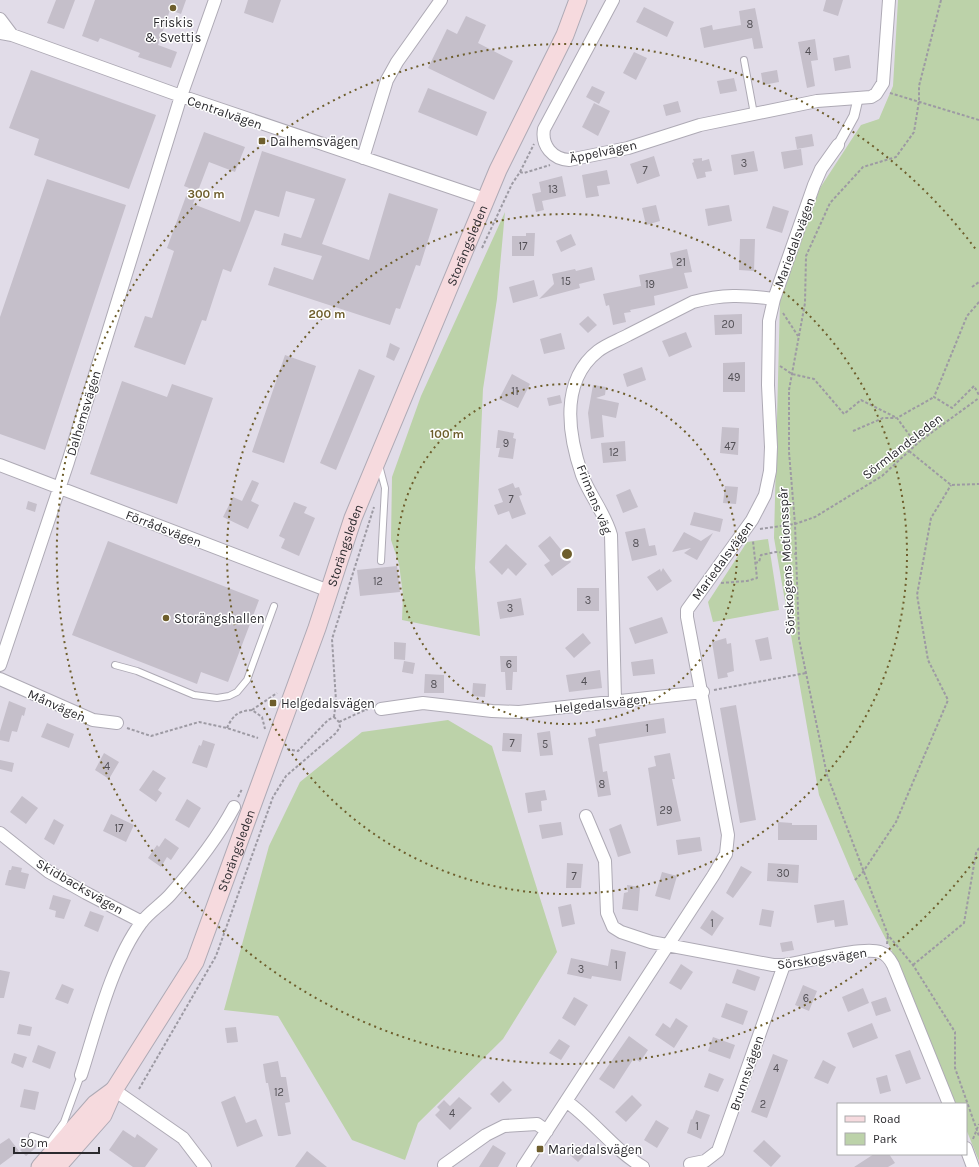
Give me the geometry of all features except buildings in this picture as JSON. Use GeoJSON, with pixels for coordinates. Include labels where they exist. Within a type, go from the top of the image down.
{"type":"FeatureCollection","features":[{"type":"Feature","properties":{"kind":"main road","name":"Storängsleden"},"geometry":{"type":"LineString","coordinates":[[57,1167],[103,1115],[114,1090],[195,962],[329,591],[353,518],[485,199],[565,35],[578,0]]}},
{"type":"Feature","properties":{"kind":"main road","name":"Storängsleden"},"geometry":{"type":"LineString","coordinates":[[40,1167],[95,1104],[114,1090]]}},
{"type":"Feature","properties":{"kind":"street","name":"Dalhemsvägen"},"geometry":{"type":"LineString","coordinates":[[0,665],[59,488],[180,96],[215,0]]}},
{"type":"Feature","properties":{"kind":"street"},"geometry":{"type":"LineString","coordinates":[[362,158],[387,80],[397,62],[441,0]]}},
{"type":"Feature","properties":{"kind":"street"},"geometry":{"type":"LineString","coordinates":[[544,129],[613,0]]}},
{"type":"Feature","properties":{"kind":"street"},"geometry":{"type":"LineString","coordinates":[[858,99],[871,97],[879,90],[883,83],[889,0]]}},
{"type":"Feature","properties":{"kind":"street"},"geometry":{"type":"LineString","coordinates":[[0,19],[12,35]]}},
{"type":"Feature","properties":{"kind":"street","name":"Centralvägen"},"geometry":{"type":"LineString","coordinates":[[0,33],[12,35],[180,96],[485,199]]}},
{"type":"Feature","properties":{"kind":"street","name":"Äppelvägen"},"geometry":{"type":"LineString","coordinates":[[544,129],[544,139],[548,149],[560,159],[569,160],[628,148],[700,125],[817,102],[858,99]]}},
{"type":"Feature","properties":{"kind":"street","name":"Mariedalsvägen"},"geometry":{"type":"LineString","coordinates":[[523,1167],[713,876],[724,858],[728,846],[728,835],[703,692],[687,617],[691,604],[759,509],[765,495],[770,472],[771,447],[768,358],[769,321],[774,299],[814,185],[821,169],[838,145],[854,116],[858,99]]}},
{"type":"Feature","properties":{"kind":"street","name":"Frimans väg"},"geometry":{"type":"LineString","coordinates":[[615,701],[610,535],[605,517],[582,475],[573,437],[569,413],[575,383],[585,365],[599,350],[693,302],[708,297],[738,295],[774,299]]}},
{"type":"Feature","properties":{"kind":"street","name":"Förrådsvägen"},"geometry":{"type":"LineString","coordinates":[[0,465],[329,591]]}},
{"type":"Feature","properties":{"kind":"street","name":"Månvägen"},"geometry":{"type":"LineString","coordinates":[[0,680],[93,720],[117,723]]}},
{"type":"Feature","properties":{"kind":"street","name":"Helgedalsvägen"},"geometry":{"type":"LineString","coordinates":[[381,709],[424,703],[492,711],[519,712],[703,692]]}},
{"type":"Feature","properties":{"kind":"street"},"geometry":{"type":"LineString","coordinates":[[81,1075],[116,970],[127,945],[142,922],[168,897],[196,865],[234,807]]}},
{"type":"Feature","properties":{"kind":"street","name":"Sörskogsvägen"},"geometry":{"type":"LineString","coordinates":[[586,816],[605,861],[607,913],[613,927],[621,932],[651,942],[669,944],[773,965],[784,965],[863,951],[880,952],[885,955],[893,965],[949,1103]]}},
{"type":"Feature","properties":{"kind":"street","name":"Skidbacksvägen"},"geometry":{"type":"LineString","coordinates":[[0,833],[49,872],[142,922]]}},
{"type":"Feature","properties":{"kind":"street","name":"Brunnsvägen"},"geometry":{"type":"LineString","coordinates":[[690,1164],[705,1161],[718,1152],[784,965]]}},
{"type":"Feature","properties":{"kind":"street"},"geometry":{"type":"LineString","coordinates":[[114,1090],[183,1138],[205,1167]]}},
{"type":"Feature","properties":{"kind":"street"},"geometry":{"type":"LineString","coordinates":[[566,1101],[583,1113],[627,1156],[643,1167]]}},
{"type":"Feature","properties":{"kind":"street"},"geometry":{"type":"LineString","coordinates":[[444,1165],[486,1135],[504,1126],[537,1124],[547,1131]]}},
{"type":"Feature","properties":{"kind":"street"},"geometry":{"type":"LineString","coordinates":[[967,1151],[973,1167]]}},
{"type":"Feature","properties":{"kind":"lane"},"geometry":{"type":"LineString","coordinates":[[744,60],[754,114]]}},
{"type":"Feature","properties":{"kind":"lane"},"geometry":{"type":"LineString","coordinates":[[377,459],[385,488],[381,561]]}},
{"type":"Feature","properties":{"kind":"lane"},"geometry":{"type":"LineString","coordinates":[[115,665],[137,671],[194,695],[217,698],[229,696],[236,692],[247,680],[274,606]]}},
{"type":"Feature","properties":{"kind":"lane"},"geometry":{"type":"LineString","coordinates":[[32,1136],[50,1142],[64,1122],[81,1075]]}},
{"type":"Feature","properties":{"kind":"path","name":"Sörskogens Motionsspår"},"geometry":{"type":"LineString","coordinates":[[941,0],[919,86],[919,101],[914,132],[896,157],[863,167],[830,203],[806,256],[805,303],[789,390],[789,452],[795,524],[799,639],[827,775],[888,935],[913,965],[954,1032],[955,1068],[979,1136]]}},
{"type":"Feature","properties":{"kind":"path"},"geometry":{"type":"LineString","coordinates":[[879,90],[979,120]]}},
{"type":"Feature","properties":{"kind":"path"},"geometry":{"type":"LineString","coordinates":[[479,255],[512,184],[544,129]]}},
{"type":"Feature","properties":{"kind":"path"},"geometry":{"type":"LineString","coordinates":[[520,172],[524,173],[569,160]]}},
{"type":"Feature","properties":{"kind":"path"},"geometry":{"type":"LineString","coordinates":[[972,287],[979,282]]}},
{"type":"Feature","properties":{"kind":"path"},"geometry":{"type":"LineString","coordinates":[[774,299],[799,337]]}},
{"type":"Feature","properties":{"kind":"path"},"geometry":{"type":"LineString","coordinates":[[853,431],[883,418],[897,418],[934,397],[967,316],[979,302]]}},
{"type":"Feature","properties":{"kind":"path"},"geometry":{"type":"LineString","coordinates":[[768,358],[792,374],[814,379],[844,414],[860,400],[897,418],[916,444]]}},
{"type":"Feature","properties":{"kind":"path"},"geometry":{"type":"LineString","coordinates":[[934,397],[952,408],[974,386],[979,397]]}},
{"type":"Feature","properties":{"kind":"path","name":"Sörmlandsleden"},"geometry":{"type":"LineString","coordinates":[[743,532],[795,524],[815,517],[882,476],[916,444],[979,397]]}},
{"type":"Feature","properties":{"kind":"path"},"geometry":{"type":"LineString","coordinates":[[909,451],[951,484],[979,484]]}},
{"type":"Feature","properties":{"kind":"path"},"geometry":{"type":"LineString","coordinates":[[855,880],[863,872],[896,822],[948,700],[928,660],[917,595],[931,518],[951,484]]}},
{"type":"Feature","properties":{"kind":"path"},"geometry":{"type":"LineString","coordinates":[[334,717],[336,701],[332,639],[375,504]]}},
{"type":"Feature","properties":{"kind":"path"},"geometry":{"type":"LineString","coordinates":[[706,583],[747,581],[757,578],[753,542]]}},
{"type":"Feature","properties":{"kind":"path"},"geometry":{"type":"LineString","coordinates":[[755,563],[759,562],[761,555],[776,552],[796,554]]}},
{"type":"Feature","properties":{"kind":"path"},"geometry":{"type":"LineString","coordinates":[[703,692],[806,672]]}},
{"type":"Feature","properties":{"kind":"path"},"geometry":{"type":"LineString","coordinates":[[227,728],[232,717],[240,711],[252,710],[277,693]]}},
{"type":"Feature","properties":{"kind":"path"},"geometry":{"type":"LineString","coordinates":[[336,701],[365,710],[381,709]]}},
{"type":"Feature","properties":{"kind":"path"},"geometry":{"type":"LineString","coordinates":[[307,707],[335,707]]}},
{"type":"Feature","properties":{"kind":"path"},"geometry":{"type":"LineString","coordinates":[[252,710],[262,717],[265,732]]}},
{"type":"Feature","properties":{"kind":"path"},"geometry":{"type":"LineString","coordinates":[[339,722],[365,710]]}},
{"type":"Feature","properties":{"kind":"path"},"geometry":{"type":"LineString","coordinates":[[139,1089],[216,956],[273,797],[286,776],[336,733],[340,727],[339,722],[334,717]]}},
{"type":"Feature","properties":{"kind":"path"},"geometry":{"type":"LineString","coordinates":[[287,749],[298,751],[328,720],[334,717]]}},
{"type":"Feature","properties":{"kind":"path"},"geometry":{"type":"LineString","coordinates":[[117,723],[124,727],[151,736],[199,722],[227,728],[258,738]]}},
{"type":"Feature","properties":{"kind":"path"},"geometry":{"type":"LineString","coordinates":[[234,807],[243,787]]}},
{"type":"Feature","properties":{"kind":"path"},"geometry":{"type":"LineString","coordinates":[[913,965],[964,923],[976,853],[979,848]]}},
{"type":"Feature","properties":{"kind":"green space"},"geometry":{"type":"Polygon","coordinates":[[[898,0],[979,0],[979,1161],[967,1131],[967,1103],[956,1103],[891,949],[855,880],[819,795],[774,538],[780,300],[820,188],[861,125],[879,119],[893,86],[898,0]]]}},
{"type":"Feature","properties":{"kind":"green space"},"geometry":{"type":"Polygon","coordinates":[[[505,212],[497,299],[483,389],[475,568],[480,636],[402,620],[403,595],[399,564],[391,540],[392,477],[421,396],[505,212]]]}},
{"type":"Feature","properties":{"kind":"green space"},"geometry":{"type":"Polygon","coordinates":[[[768,539],[779,610],[713,622],[708,602],[747,542],[768,539]]]}},
{"type":"Feature","properties":{"kind":"green space"},"geometry":{"type":"Polygon","coordinates":[[[448,720],[492,746],[557,952],[503,1039],[418,1123],[405,1160],[352,1140],[278,1016],[224,1010],[269,846],[300,782],[362,732],[448,720]]]}},
{"type":"Feature","properties":{"kind":"place","name":"Friskis & Svettis"},"geometry":{"type":"Point","coordinates":[173,8]}},
{"type":"Feature","properties":{"kind":"place","name":"Dalhemsvägen"},"geometry":{"type":"Point","coordinates":[262,141]}},
{"type":"Feature","properties":{"kind":"place","name":"Storängshallen"},"geometry":{"type":"Point","coordinates":[166,618]}},
{"type":"Feature","properties":{"kind":"place","name":"Helgedalsvägen"},"geometry":{"type":"Point","coordinates":[273,703]}},
{"type":"Feature","properties":{"kind":"place","name":"Mariedalsvägen"},"geometry":{"type":"Point","coordinates":[540,1149]}}]}
